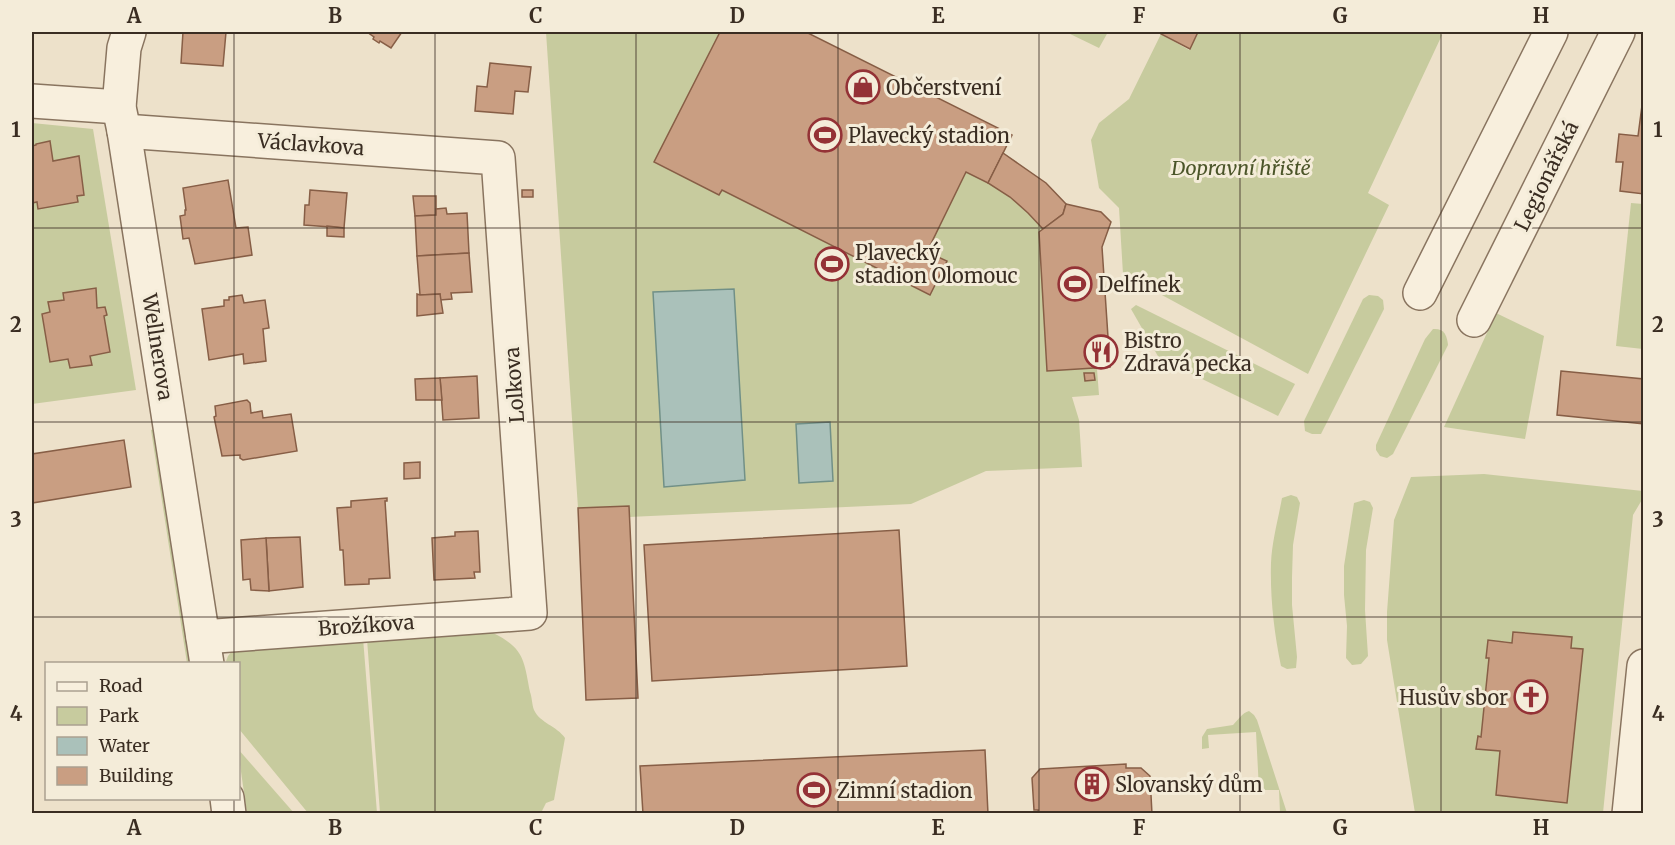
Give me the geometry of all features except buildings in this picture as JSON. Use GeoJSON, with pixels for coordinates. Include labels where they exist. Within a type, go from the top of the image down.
{"type":"FeatureCollection","features":[{"type":"Feature","properties":{"kind":"street","name":"Wellnerova"},"geometry":{"type":"LineString","coordinates":[[129,32],[124,48],[121,119],[205,650]]}},
{"type":"Feature","properties":{"kind":"street"},"geometry":{"type":"LineString","coordinates":[[1420,293],[1551,32]]}},
{"type":"Feature","properties":{"kind":"street","name":"Legionářská"},"geometry":{"type":"LineString","coordinates":[[1474,320],[1618,32]]}},
{"type":"Feature","properties":{"kind":"street","name":"Václavkova"},"geometry":{"type":"LineString","coordinates":[[32,101],[121,119],[498,158]]}},
{"type":"Feature","properties":{"kind":"street","name":"Lolkova"},"geometry":{"type":"LineString","coordinates":[[498,158],[530,613]]}},
{"type":"Feature","properties":{"kind":"street","name":"Brožíkova"},"geometry":{"type":"LineString","coordinates":[[205,650],[530,613]]}},
{"type":"Feature","properties":{"kind":"street"},"geometry":{"type":"LineString","coordinates":[[1629,813],[1644,666]]}},
{"type":"Feature","properties":{"kind":"green space","name":"Plavecký stadion Olomouc"},"geometry":{"type":"Polygon","coordinates":[[[546,32],[806,32],[1012,135],[1004,153],[1046,183],[1066,204],[1101,212],[1111,222],[1102,247],[1110,367],[1097,369],[1099,395],[1072,397],[1079,420],[1082,467],[986,471],[911,504],[629,517],[628,506],[578,508],[546,32]]]}},
{"type":"Feature","properties":{"kind":"green space"},"geometry":{"type":"Polygon","coordinates":[[[1066,32],[1108,32],[1099,48],[1066,32]]]}},
{"type":"Feature","properties":{"kind":"green space","name":"Dopravní hřiště"},"geometry":{"type":"Polygon","coordinates":[[[1198,32],[1434,32],[1442,35],[1368,193],[1389,205],[1308,374],[1123,274],[1119,208],[1099,188],[1091,140],[1099,123],[1129,99],[1161,34],[1189,50],[1198,32]]]}},
{"type":"Feature","properties":{"kind":"green space"},"geometry":{"type":"Polygon","coordinates":[[[32,123],[93,129],[136,390],[32,404],[32,123]]]}},
{"type":"Feature","properties":{"kind":"green space"},"geometry":{"type":"Polygon","coordinates":[[[1631,203],[1643,204],[1643,349],[1616,346],[1631,203]]]}},
{"type":"Feature","properties":{"kind":"green space"},"geometry":{"type":"Polygon","coordinates":[[[1369,295],[1378,296],[1383,300],[1384,309],[1321,434],[1305,431],[1304,421],[1363,299],[1369,295]]]}},
{"type":"Feature","properties":{"kind":"green space"},"geometry":{"type":"Polygon","coordinates":[[[1136,305],[1295,384],[1278,416],[1159,358],[1131,309],[1136,305]]]}},
{"type":"Feature","properties":{"kind":"green space"},"geometry":{"type":"Polygon","coordinates":[[[1496,313],[1544,336],[1525,439],[1444,427],[1496,313]]]}},
{"type":"Feature","properties":{"kind":"green space"},"geometry":{"type":"Polygon","coordinates":[[[1433,329],[1444,333],[1448,345],[1393,454],[1387,458],[1380,456],[1376,445],[1425,339],[1433,329]]]}},
{"type":"Feature","properties":{"kind":"green space"},"geometry":{"type":"Polygon","coordinates":[[[158,428],[194,662],[187,662],[151,430],[158,428]]]}},
{"type":"Feature","properties":{"kind":"green space"},"geometry":{"type":"Polygon","coordinates":[[[1484,474],[1643,491],[1643,498],[1633,515],[1603,813],[1415,813],[1387,640],[1394,520],[1411,477],[1484,474]],[[1488,640],[1486,658],[1489,658],[1481,737],[1478,737],[1477,749],[1500,751],[1496,795],[1567,802],[1583,649],[1488,640]]]}},
{"type":"Feature","properties":{"kind":"green space"},"geometry":{"type":"Polygon","coordinates":[[[1291,495],[1297,497],[1300,503],[1293,545],[1292,577],[1297,657],[1296,668],[1287,669],[1281,666],[1276,640],[1271,563],[1282,498],[1291,495]]]}},
{"type":"Feature","properties":{"kind":"green space"},"geometry":{"type":"Polygon","coordinates":[[[1364,500],[1370,502],[1373,508],[1366,550],[1365,610],[1368,656],[1361,664],[1352,665],[1346,658],[1344,566],[1354,503],[1364,500]]]}},
{"type":"Feature","properties":{"kind":"green space"},"geometry":{"type":"Polygon","coordinates":[[[493,633],[517,650],[524,663],[534,710],[540,718],[558,730],[565,738],[554,800],[546,803],[542,811],[537,813],[380,813],[367,639],[413,635],[493,633]]]}},
{"type":"Feature","properties":{"kind":"green space"},"geometry":{"type":"Polygon","coordinates":[[[363,638],[377,813],[308,813],[240,730],[240,662],[226,662],[234,649],[363,638]]]}},
{"type":"Feature","properties":{"kind":"green space"},"geometry":{"type":"Polygon","coordinates":[[[1249,711],[1257,720],[1287,813],[1280,813],[1279,790],[1259,790],[1256,732],[1208,735],[1209,748],[1202,749],[1202,737],[1207,729],[1233,725],[1249,711]]]}},
{"type":"Feature","properties":{"kind":"green space"},"geometry":{"type":"Polygon","coordinates":[[[240,751],[294,813],[247,813],[240,763],[240,751]]]}},
{"type":"Feature","properties":{"kind":"water"},"geometry":{"type":"Polygon","coordinates":[[[734,289],[745,480],[664,487],[653,292],[734,289]]]}},
{"type":"Feature","properties":{"kind":"water"},"geometry":{"type":"Polygon","coordinates":[[[830,422],[833,481],[799,483],[796,424],[830,422]]]}},
{"type":"Feature","properties":{"kind":"place","name":"Občerstvení"},"geometry":{"type":"Point","coordinates":[863,87]}},
{"type":"Feature","properties":{"kind":"place","name":"Plavecký stadion"},"geometry":{"type":"Point","coordinates":[825,135]}},
{"type":"Feature","properties":{"kind":"place","name":"Plavecký stadion Olomouc"},"geometry":{"type":"Point","coordinates":[832,264]}},
{"type":"Feature","properties":{"kind":"place","name":"Delfínek"},"geometry":{"type":"Point","coordinates":[1075,284]}},
{"type":"Feature","properties":{"kind":"place","name":"Bistro Zdravá pecka"},"geometry":{"type":"Point","coordinates":[1101,352]}},
{"type":"Feature","properties":{"kind":"place","name":"Husův sbor"},"geometry":{"type":"Point","coordinates":[1531,697]}},
{"type":"Feature","properties":{"kind":"place","name":"Slovanský dům"},"geometry":{"type":"Point","coordinates":[1092,784]}},
{"type":"Feature","properties":{"kind":"place","name":"Zimní stadion"},"geometry":{"type":"Point","coordinates":[814,790]}}]}
